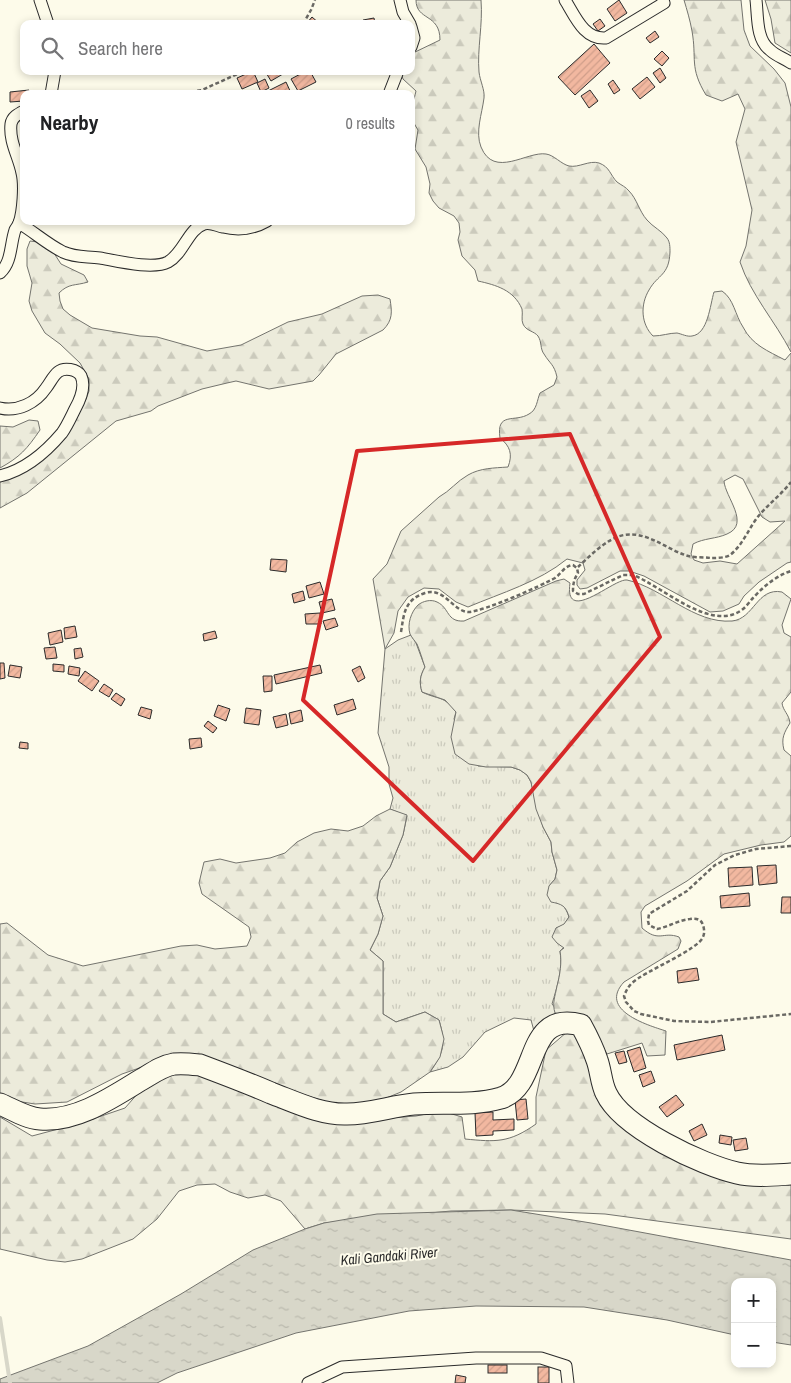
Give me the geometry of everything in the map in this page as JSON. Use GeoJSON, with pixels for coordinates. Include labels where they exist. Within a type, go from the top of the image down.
{"type":"FeatureCollection","features":[{"type":"Feature","properties":{"kind":"highway"},"geometry":{"type":"LineString","coordinates":[[0,1104],[38,1119],[68,1116],[93,1106],[158,1070],[172,1064],[185,1063],[200,1065],[319,1111],[345,1114],[373,1112],[414,1104],[476,1102],[502,1097],[515,1090],[523,1078],[532,1053],[540,1039],[556,1024],[568,1022],[581,1025],[597,1060],[606,1093],[617,1110],[646,1131],[682,1153],[739,1174],[791,1174]]}},
{"type":"Feature","properties":{"kind":"street"},"geometry":{"type":"LineString","coordinates":[[40,0],[47,20]]}},
{"type":"Feature","properties":{"kind":"street"},"geometry":{"type":"LineString","coordinates":[[400,0],[408,20]]}},
{"type":"Feature","properties":{"kind":"street"},"geometry":{"type":"LineString","coordinates":[[565,0],[584,30],[592,37],[606,38],[664,3],[663,0]]}},
{"type":"Feature","properties":{"kind":"street"},"geometry":{"type":"LineString","coordinates":[[756,0],[764,44],[772,52],[791,63]]}},
{"type":"Feature","properties":{"kind":"street"},"geometry":{"type":"LineString","coordinates":[[52,90],[54,75]]}},
{"type":"Feature","properties":{"kind":"street"},"geometry":{"type":"LineString","coordinates":[[391,90],[397,75]]}},
{"type":"Feature","properties":{"kind":"street"},"geometry":{"type":"LineString","coordinates":[[20,114],[11,122],[11,132],[20,165]]}},
{"type":"Feature","properties":{"kind":"street"},"geometry":{"type":"LineString","coordinates":[[0,273],[8,263],[20,215]]}},
{"type":"Feature","properties":{"kind":"street"},"geometry":{"type":"LineString","coordinates":[[22,225],[61,251],[74,256],[152,264],[166,263],[174,258],[184,247],[193,232],[203,225]]}},
{"type":"Feature","properties":{"kind":"street"},"geometry":{"type":"LineString","coordinates":[[218,225],[241,229],[260,225]]}},
{"type":"Feature","properties":{"kind":"street"},"geometry":{"type":"LineString","coordinates":[[0,408],[21,408],[28,404],[43,393],[58,372],[65,369],[73,370],[80,375],[83,383],[80,400],[63,431],[46,450],[28,464],[0,476]]}},
{"type":"Feature","properties":{"kind":"street"},"geometry":{"type":"LineString","coordinates":[[308,1383],[342,1367],[476,1358],[541,1358],[566,1366],[568,1383]]}},
{"type":"Feature","properties":{"kind":"path"},"geometry":{"type":"LineString","coordinates":[[305,20],[316,0]]}},
{"type":"Feature","properties":{"kind":"path"},"geometry":{"type":"LineString","coordinates":[[202,90],[235,75]]}},
{"type":"Feature","properties":{"kind":"path"},"geometry":{"type":"LineString","coordinates":[[577,568],[594,552],[623,535],[636,534],[687,556],[721,558],[729,555],[748,534],[755,521],[765,509],[791,482]]}},
{"type":"Feature","properties":{"kind":"path"},"geometry":{"type":"LineString","coordinates":[[400,632],[405,607],[411,600],[426,592],[444,596],[460,610],[469,612],[487,607],[557,577],[567,566],[573,565],[577,568]]}},
{"type":"Feature","properties":{"kind":"path"},"geometry":{"type":"LineString","coordinates":[[577,568],[578,573],[574,579],[573,591],[578,594],[584,594],[623,575],[633,575],[688,606],[702,613],[715,616],[735,614],[743,609],[768,584],[791,571]]}},
{"type":"Feature","properties":{"kind":"path"},"geometry":{"type":"LineString","coordinates":[[791,846],[756,849],[735,855],[715,865],[687,891],[649,914],[649,925],[657,929],[685,920],[698,919],[702,922],[704,928],[703,937],[700,942],[632,983],[624,996],[629,1007],[641,1014],[674,1022],[710,1022],[791,1014]]}},
{"type":"Feature","properties":{"kind":"highlighted area"},"geometry":{"type":"Polygon","coordinates":[[[570,434],[660,637],[473,861],[303,700],[357,451],[570,434]]]}},
{"type":"Feature","properties":{"kind":"green space"},"geometry":{"type":"Polygon","coordinates":[[[416,0],[481,0],[479,63],[484,95],[479,141],[487,156],[494,161],[502,162],[546,154],[569,166],[592,162],[599,163],[608,169],[617,182],[628,190],[647,220],[667,238],[670,250],[668,266],[649,290],[643,308],[646,326],[653,336],[677,333],[686,336],[697,334],[705,325],[714,292],[722,291],[732,303],[747,333],[756,343],[785,360],[791,353],[791,562],[759,582],[744,596],[739,604],[723,611],[710,612],[644,576],[629,571],[620,571],[587,588],[580,589],[577,585],[577,580],[585,570],[583,563],[567,559],[532,581],[468,607],[456,602],[439,589],[424,588],[408,597],[398,611],[394,633],[385,649],[373,579],[387,564],[401,531],[439,497],[468,475],[492,468],[508,467],[510,454],[508,447],[500,438],[501,424],[508,419],[524,417],[532,412],[540,393],[554,385],[557,377],[543,352],[538,336],[523,324],[522,309],[519,303],[504,289],[478,281],[475,270],[462,256],[458,240],[460,232],[459,223],[454,216],[439,208],[429,193],[430,184],[426,167],[415,149],[418,130],[415,124],[416,91],[403,79],[402,75],[415,75],[415,52],[440,40],[436,25],[420,11],[416,0]],[[735,475],[724,481],[735,510],[737,524],[734,530],[723,536],[693,544],[691,554],[694,560],[703,563],[720,561],[737,564],[785,521],[770,522],[762,517],[743,479],[735,475]]]}},
{"type":"Feature","properties":{"kind":"green space"},"geometry":{"type":"Polygon","coordinates":[[[684,0],[741,0],[744,30],[750,46],[774,69],[785,83],[791,107],[791,352],[750,286],[740,262],[746,246],[752,210],[736,142],[745,109],[738,94],[722,101],[706,95],[695,70],[692,31],[684,0]]]}},
{"type":"Feature","properties":{"kind":"green space"},"geometry":{"type":"Polygon","coordinates":[[[765,0],[791,0],[791,53],[775,43],[771,19],[765,0]]]}},
{"type":"Feature","properties":{"kind":"green space"},"geometry":{"type":"Polygon","coordinates":[[[30,241],[38,242],[52,250],[61,264],[84,275],[88,282],[69,286],[63,290],[59,293],[60,301],[63,309],[70,315],[92,328],[157,337],[207,351],[241,345],[288,322],[322,314],[362,296],[378,295],[390,299],[391,316],[389,323],[383,330],[336,354],[313,381],[269,389],[236,381],[202,389],[158,406],[151,411],[116,421],[27,493],[0,508],[0,481],[10,477],[78,415],[89,391],[89,379],[80,363],[45,333],[32,311],[29,301],[32,283],[27,266],[27,249],[30,241]]]}},
{"type":"Feature","properties":{"kind":"green space"},"geometry":{"type":"Polygon","coordinates":[[[29,420],[38,421],[40,430],[23,452],[0,468],[0,426],[13,427],[29,420]]]}},
{"type":"Feature","properties":{"kind":"green space"},"geometry":{"type":"Polygon","coordinates":[[[564,579],[570,583],[570,595],[575,600],[591,597],[621,581],[627,580],[653,590],[705,617],[718,620],[732,621],[739,619],[746,615],[767,594],[782,592],[791,599],[782,625],[784,633],[791,637],[791,692],[782,703],[790,723],[783,742],[784,750],[791,756],[791,836],[784,842],[761,845],[724,854],[687,881],[645,906],[641,912],[642,928],[657,936],[669,935],[679,937],[681,941],[678,949],[624,982],[618,992],[617,1001],[628,1015],[666,1031],[665,1055],[647,1056],[642,1043],[607,1054],[586,1016],[555,1013],[554,1003],[560,969],[560,951],[564,948],[552,937],[556,928],[564,924],[569,917],[565,908],[551,902],[547,895],[557,870],[551,842],[536,809],[531,782],[527,775],[520,770],[511,767],[486,767],[469,764],[455,754],[451,737],[456,712],[445,700],[422,692],[421,688],[420,679],[425,667],[417,644],[410,634],[409,626],[412,615],[418,605],[422,602],[435,601],[451,617],[458,621],[464,621],[564,579]]]}},
{"type":"Feature","properties":{"kind":"green space"},"geometry":{"type":"Polygon","coordinates":[[[411,635],[425,667],[420,679],[422,692],[444,700],[456,712],[454,719],[478,766],[511,767],[527,775],[531,782],[543,827],[551,842],[557,870],[555,879],[549,886],[569,917],[564,925],[556,928],[564,947],[560,951],[558,985],[552,1004],[561,1015],[534,1031],[531,1020],[514,1018],[485,1032],[463,1057],[448,1067],[430,1072],[442,1048],[443,1035],[439,1020],[425,1012],[396,1022],[383,1014],[383,961],[370,950],[378,934],[383,916],[377,898],[380,881],[390,867],[403,835],[407,816],[390,809],[393,798],[389,784],[389,767],[378,733],[385,649],[398,640],[411,635]]]}},
{"type":"Feature","properties":{"kind":"green space"},"geometry":{"type":"Polygon","coordinates":[[[390,809],[407,815],[403,835],[390,867],[380,881],[377,898],[383,916],[378,934],[370,950],[383,961],[383,1014],[396,1022],[425,1012],[439,1020],[444,1039],[440,1057],[430,1072],[401,1092],[374,1103],[344,1107],[174,1056],[122,1074],[67,1102],[35,1104],[16,1101],[0,1094],[0,924],[7,923],[48,955],[83,966],[181,946],[197,945],[215,949],[247,946],[251,937],[249,927],[202,894],[199,883],[204,862],[220,859],[236,863],[270,858],[285,853],[297,842],[314,833],[331,829],[348,831],[363,826],[376,816],[390,809]]]}},
{"type":"Feature","properties":{"kind":"green space"},"geometry":{"type":"Polygon","coordinates":[[[574,1030],[605,1102],[676,1158],[791,1181],[791,1239],[605,1214],[511,1210],[451,1211],[324,1223],[305,1229],[281,1201],[265,1195],[248,1198],[230,1192],[215,1184],[197,1185],[179,1191],[157,1219],[133,1239],[82,1259],[65,1262],[47,1260],[0,1249],[0,1117],[32,1136],[81,1123],[125,1108],[140,1091],[165,1076],[189,1071],[335,1122],[416,1116],[442,1111],[462,1117],[465,1139],[502,1140],[518,1135],[536,1124],[536,1097],[546,1050],[567,1032],[574,1030]]]}},
{"type":"Feature","properties":{"kind":"water","name":"Kali Gandaki River"},"geometry":{"type":"Polygon","coordinates":[[[511,1210],[791,1260],[791,1345],[776,1343],[776,1278],[731,1278],[731,1334],[667,1320],[584,1307],[476,1306],[409,1311],[296,1333],[177,1373],[157,1383],[0,1383],[0,1379],[88,1346],[181,1294],[253,1250],[324,1223],[377,1214],[511,1210]]]}},
{"type":"Feature","properties":{"kind":"building"},"geometry":{"type":"Polygon","coordinates":[[[619,0],[627,13],[615,21],[607,9],[619,0]]]}},
{"type":"Feature","properties":{"kind":"building"},"geometry":{"type":"Polygon","coordinates":[[[600,19],[605,26],[598,31],[593,24],[600,19]]]}},
{"type":"Feature","properties":{"kind":"building"},"geometry":{"type":"Polygon","coordinates":[[[655,31],[659,37],[650,43],[646,38],[655,31]]]}},
{"type":"Feature","properties":{"kind":"building"},"geometry":{"type":"Polygon","coordinates":[[[594,44],[610,63],[575,95],[558,77],[594,44]]]}},
{"type":"Feature","properties":{"kind":"building"},"geometry":{"type":"Polygon","coordinates":[[[662,51],[669,58],[662,66],[654,59],[662,51]]]}},
{"type":"Feature","properties":{"kind":"building"},"geometry":{"type":"Polygon","coordinates":[[[660,68],[666,78],[660,83],[653,73],[660,68]]]}},
{"type":"Feature","properties":{"kind":"building"},"geometry":{"type":"Polygon","coordinates":[[[244,75],[255,75],[258,82],[242,89],[237,78],[244,75]]]}},
{"type":"Feature","properties":{"kind":"building"},"geometry":{"type":"Polygon","coordinates":[[[267,75],[281,75],[271,81],[267,75]]]}},
{"type":"Feature","properties":{"kind":"building"},"geometry":{"type":"Polygon","coordinates":[[[298,75],[312,75],[316,82],[297,90],[291,79],[298,75]]]}},
{"type":"Feature","properties":{"kind":"building"},"geometry":{"type":"Polygon","coordinates":[[[647,77],[655,87],[640,99],[632,89],[647,77]]]}},
{"type":"Feature","properties":{"kind":"building"},"geometry":{"type":"Polygon","coordinates":[[[265,79],[269,88],[260,90],[257,83],[265,79]]]}},
{"type":"Feature","properties":{"kind":"building"},"geometry":{"type":"Polygon","coordinates":[[[613,80],[620,90],[614,94],[608,84],[613,80]]]}},
{"type":"Feature","properties":{"kind":"building"},"geometry":{"type":"Polygon","coordinates":[[[286,82],[290,90],[270,90],[286,82]]]}},
{"type":"Feature","properties":{"kind":"building"},"geometry":{"type":"Polygon","coordinates":[[[590,90],[598,101],[589,108],[581,96],[590,90]]]}},
{"type":"Feature","properties":{"kind":"building"},"geometry":{"type":"Polygon","coordinates":[[[20,91],[20,101],[10,102],[10,92],[20,91]]]}},
{"type":"Feature","properties":{"kind":"building"},"geometry":{"type":"Polygon","coordinates":[[[271,559],[287,560],[286,572],[270,570],[271,559]]]}},
{"type":"Feature","properties":{"kind":"building"},"geometry":{"type":"Polygon","coordinates":[[[320,582],[324,594],[309,598],[306,586],[320,582]]]}},
{"type":"Feature","properties":{"kind":"building"},"geometry":{"type":"Polygon","coordinates":[[[303,591],[305,600],[294,603],[292,594],[303,591]]]}},
{"type":"Feature","properties":{"kind":"building"},"geometry":{"type":"Polygon","coordinates":[[[332,599],[335,610],[322,613],[319,602],[332,599]]]}},
{"type":"Feature","properties":{"kind":"building"},"geometry":{"type":"Polygon","coordinates":[[[320,613],[321,624],[306,624],[305,614],[320,613]]]}},
{"type":"Feature","properties":{"kind":"building"},"geometry":{"type":"Polygon","coordinates":[[[335,618],[338,626],[326,630],[323,621],[335,618]]]}},
{"type":"Feature","properties":{"kind":"building"},"geometry":{"type":"Polygon","coordinates":[[[75,626],[77,637],[65,639],[64,628],[75,626]]]}},
{"type":"Feature","properties":{"kind":"building"},"geometry":{"type":"Polygon","coordinates":[[[61,630],[63,642],[50,645],[48,633],[61,630]]]}},
{"type":"Feature","properties":{"kind":"building"},"geometry":{"type":"Polygon","coordinates":[[[215,631],[217,638],[204,641],[203,634],[215,631]]]}},
{"type":"Feature","properties":{"kind":"building"},"geometry":{"type":"Polygon","coordinates":[[[55,647],[57,658],[46,659],[44,648],[55,647]]]}},
{"type":"Feature","properties":{"kind":"building"},"geometry":{"type":"Polygon","coordinates":[[[81,648],[83,657],[75,659],[74,649],[81,648]]]}},
{"type":"Feature","properties":{"kind":"building"},"geometry":{"type":"Polygon","coordinates":[[[0,663],[4,663],[5,678],[0,679],[0,663]]]}},
{"type":"Feature","properties":{"kind":"building"},"geometry":{"type":"Polygon","coordinates":[[[53,664],[64,665],[64,672],[53,671],[53,664]]]}},
{"type":"Feature","properties":{"kind":"building"},"geometry":{"type":"Polygon","coordinates":[[[10,665],[22,667],[20,678],[8,676],[10,665]]]}},
{"type":"Feature","properties":{"kind":"building"},"geometry":{"type":"Polygon","coordinates":[[[320,665],[322,673],[276,684],[274,675],[320,665]]]}},
{"type":"Feature","properties":{"kind":"building"},"geometry":{"type":"Polygon","coordinates":[[[69,666],[80,668],[79,676],[68,674],[69,666]]]}},
{"type":"Feature","properties":{"kind":"building"},"geometry":{"type":"Polygon","coordinates":[[[360,666],[365,678],[358,682],[352,670],[360,666]]]}},
{"type":"Feature","properties":{"kind":"building"},"geometry":{"type":"Polygon","coordinates":[[[85,671],[99,681],[92,691],[78,681],[85,671]]]}},
{"type":"Feature","properties":{"kind":"building"},"geometry":{"type":"Polygon","coordinates":[[[263,676],[272,676],[272,691],[264,692],[263,676]]]}},
{"type":"Feature","properties":{"kind":"building"},"geometry":{"type":"Polygon","coordinates":[[[104,684],[113,690],[109,697],[99,691],[104,684]]]}},
{"type":"Feature","properties":{"kind":"building"},"geometry":{"type":"Polygon","coordinates":[[[116,693],[125,699],[121,706],[111,699],[116,693]]]}},
{"type":"Feature","properties":{"kind":"building"},"geometry":{"type":"Polygon","coordinates":[[[353,699],[356,709],[337,715],[334,705],[353,699]]]}},
{"type":"Feature","properties":{"kind":"building"},"geometry":{"type":"Polygon","coordinates":[[[218,705],[230,709],[226,721],[214,716],[218,705]]]}},
{"type":"Feature","properties":{"kind":"building"},"geometry":{"type":"Polygon","coordinates":[[[141,707],[152,710],[150,719],[138,715],[141,707]]]}},
{"type":"Feature","properties":{"kind":"building"},"geometry":{"type":"Polygon","coordinates":[[[246,708],[261,710],[259,725],[244,723],[246,708]]]}},
{"type":"Feature","properties":{"kind":"building"},"geometry":{"type":"Polygon","coordinates":[[[301,710],[303,721],[291,724],[289,713],[301,710]]]}},
{"type":"Feature","properties":{"kind":"building"},"geometry":{"type":"Polygon","coordinates":[[[286,714],[288,725],[276,728],[273,717],[286,714]]]}},
{"type":"Feature","properties":{"kind":"building"},"geometry":{"type":"Polygon","coordinates":[[[208,721],[217,728],[213,733],[204,726],[208,721]]]}},
{"type":"Feature","properties":{"kind":"building"},"geometry":{"type":"Polygon","coordinates":[[[201,738],[202,747],[190,749],[189,739],[201,738]]]}},
{"type":"Feature","properties":{"kind":"building"},"geometry":{"type":"Polygon","coordinates":[[[20,742],[28,743],[28,749],[19,748],[20,742]]]}},
{"type":"Feature","properties":{"kind":"building"},"geometry":{"type":"Polygon","coordinates":[[[776,865],[777,883],[759,885],[757,866],[776,865]]]}},
{"type":"Feature","properties":{"kind":"building"},"geometry":{"type":"Polygon","coordinates":[[[752,867],[753,885],[729,887],[728,868],[752,867]]]}},
{"type":"Feature","properties":{"kind":"building"},"geometry":{"type":"Polygon","coordinates":[[[749,893],[750,906],[721,908],[720,896],[749,893]]]}},
{"type":"Feature","properties":{"kind":"building"},"geometry":{"type":"Polygon","coordinates":[[[782,897],[791,897],[791,913],[781,913],[782,897]]]}},
{"type":"Feature","properties":{"kind":"building"},"geometry":{"type":"Polygon","coordinates":[[[697,968],[699,980],[678,983],[677,971],[697,968]]]}},
{"type":"Feature","properties":{"kind":"building"},"geometry":{"type":"Polygon","coordinates":[[[722,1035],[725,1050],[677,1060],[674,1045],[722,1035]]]}},
{"type":"Feature","properties":{"kind":"building"},"geometry":{"type":"Polygon","coordinates":[[[640,1047],[646,1068],[634,1072],[627,1051],[640,1047]]]}},
{"type":"Feature","properties":{"kind":"building"},"geometry":{"type":"Polygon","coordinates":[[[624,1051],[627,1062],[619,1064],[615,1053],[624,1051]]]}},
{"type":"Feature","properties":{"kind":"building"},"geometry":{"type":"Polygon","coordinates":[[[651,1071],[655,1082],[643,1087],[639,1075],[651,1071]]]}},
{"type":"Feature","properties":{"kind":"building"},"geometry":{"type":"Polygon","coordinates":[[[676,1095],[684,1105],[667,1117],[659,1107],[676,1095]]]}},
{"type":"Feature","properties":{"kind":"building"},"geometry":{"type":"Polygon","coordinates":[[[526,1099],[528,1119],[517,1120],[515,1100],[526,1099]]]}},
{"type":"Feature","properties":{"kind":"building"},"geometry":{"type":"Polygon","coordinates":[[[493,1112],[493,1120],[514,1119],[514,1130],[493,1131],[493,1135],[476,1136],[475,1113],[493,1112]]]}},
{"type":"Feature","properties":{"kind":"building"},"geometry":{"type":"Polygon","coordinates":[[[702,1124],[707,1135],[694,1141],[689,1131],[702,1124]]]}},
{"type":"Feature","properties":{"kind":"building"},"geometry":{"type":"Polygon","coordinates":[[[720,1135],[732,1137],[731,1145],[719,1143],[720,1135]]]}},
{"type":"Feature","properties":{"kind":"building"},"geometry":{"type":"Polygon","coordinates":[[[746,1138],[748,1149],[735,1151],[733,1140],[746,1138]]]}},
{"type":"Feature","properties":{"kind":"building"},"geometry":{"type":"Polygon","coordinates":[[[488,1365],[507,1365],[507,1373],[488,1373],[488,1365]]]}},
{"type":"Feature","properties":{"kind":"building"},"geometry":{"type":"Polygon","coordinates":[[[538,1367],[549,1367],[549,1383],[538,1383],[538,1367]]]}},
{"type":"Feature","properties":{"kind":"building"},"geometry":{"type":"Polygon","coordinates":[[[456,1375],[466,1377],[465,1383],[455,1383],[456,1375]]]}},
{"type":"Feature","properties":{"kind":"waterway"},"geometry":{"type":"LineString","coordinates":[[0,1318],[10,1383]]}}]}
